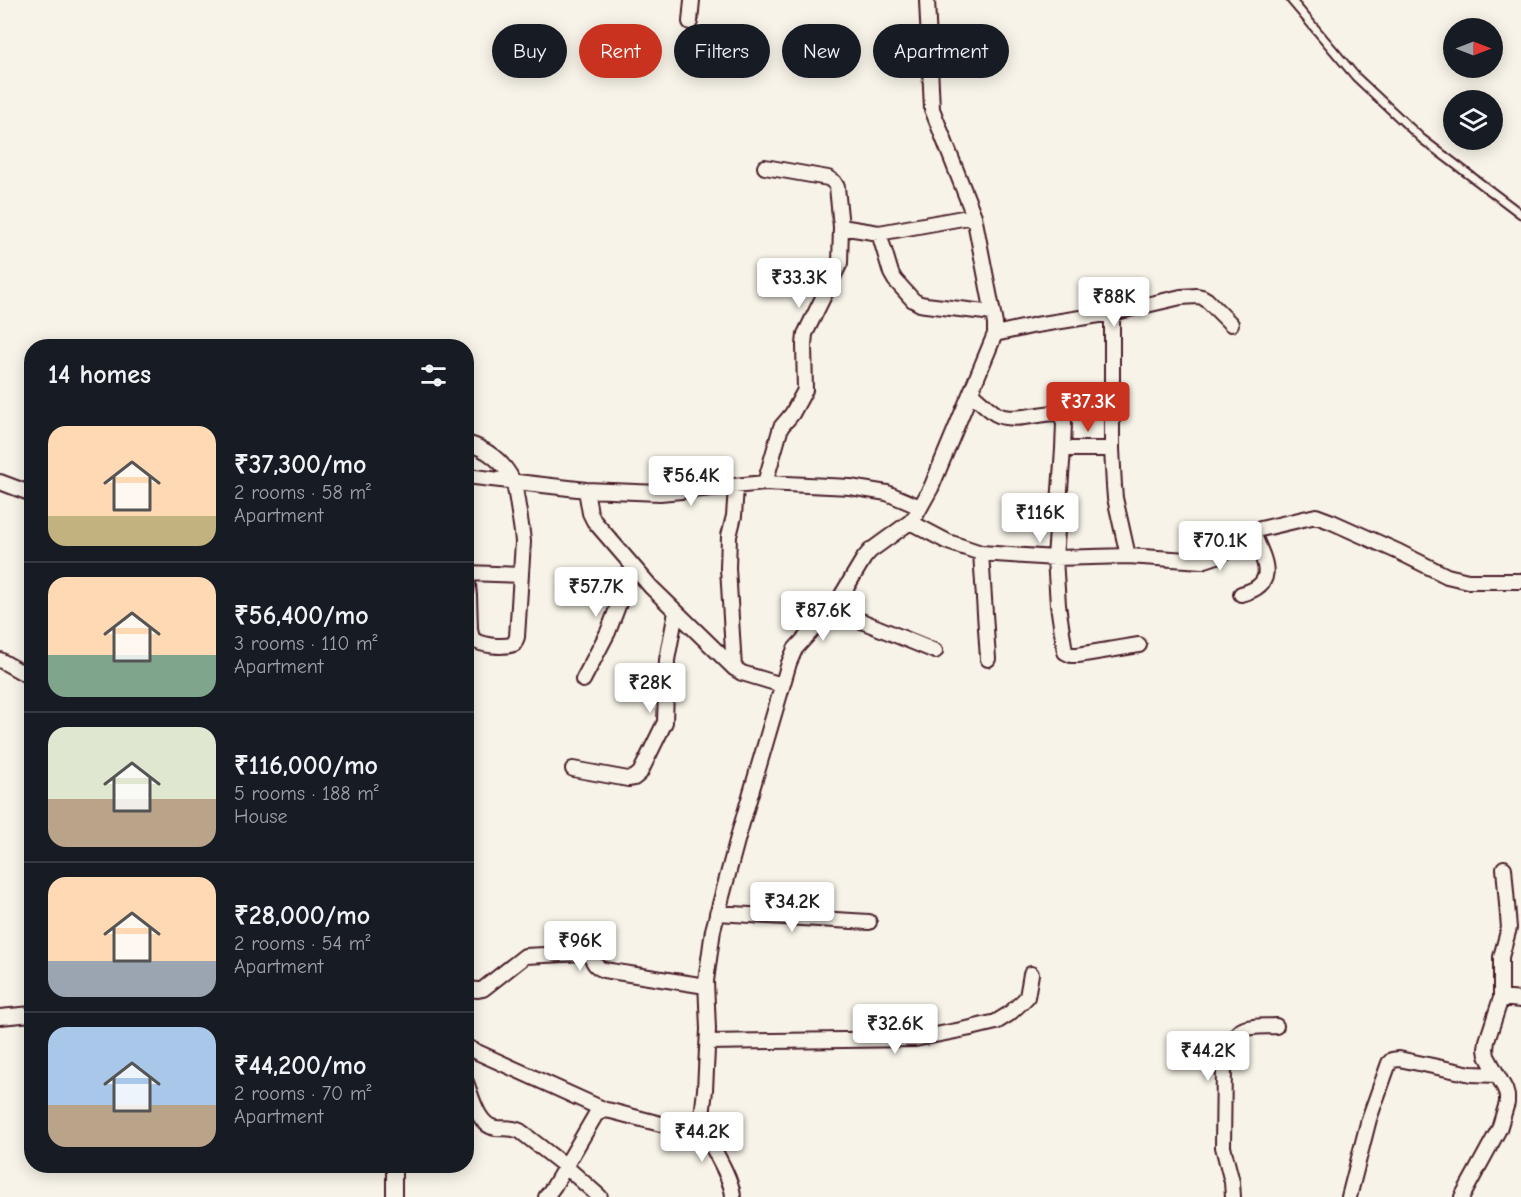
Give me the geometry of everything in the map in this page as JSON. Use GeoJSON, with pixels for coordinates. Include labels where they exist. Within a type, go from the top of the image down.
{"type":"FeatureCollection","features":[{"type":"Feature","properties":{"kind":"street"},"geometry":{"type":"LineString","coordinates":[[690,22],[692,0]]}},
{"type":"Feature","properties":{"kind":"street"},"geometry":{"type":"LineString","coordinates":[[474,1051],[605,1110],[676,1128],[695,1126],[702,1116],[708,1042],[706,974],[713,930],[789,663],[795,650],[843,594],[864,558],[870,551],[910,522],[920,507],[931,488],[995,334],[975,216],[932,109],[927,0]]}},
{"type":"Feature","properties":{"kind":"street"},"geometry":{"type":"LineString","coordinates":[[765,167],[828,178],[834,182],[837,187],[841,227],[840,263],[805,334],[805,390],[792,414],[781,428],[765,483]]}},
{"type":"Feature","properties":{"kind":"street"},"geometry":{"type":"LineString","coordinates":[[841,227],[879,233],[975,216]]}},
{"type":"Feature","properties":{"kind":"street"},"geometry":{"type":"LineString","coordinates":[[879,233],[891,273],[913,300],[926,305],[993,313]]}},
{"type":"Feature","properties":{"kind":"street"},"geometry":{"type":"LineString","coordinates":[[995,334],[1112,313],[1171,299],[1197,296],[1207,300],[1231,324]]}},
{"type":"Feature","properties":{"kind":"street"},"geometry":{"type":"LineString","coordinates":[[1112,313],[1112,449],[1115,498],[1128,556]]}},
{"type":"Feature","properties":{"kind":"street"},"geometry":{"type":"LineString","coordinates":[[971,393],[1003,417],[1057,413],[1062,417],[1064,423],[1063,449],[1055,558],[1058,605],[1065,652],[1078,655],[1139,645]]}},
{"type":"Feature","properties":{"kind":"street"},"geometry":{"type":"LineString","coordinates":[[474,445],[486,451],[501,464],[513,482],[523,542],[517,637],[514,644],[504,646],[478,643],[474,640]]}},
{"type":"Feature","properties":{"kind":"street"},"geometry":{"type":"LineString","coordinates":[[1063,449],[1112,449]]}},
{"type":"Feature","properties":{"kind":"street"},"geometry":{"type":"LineString","coordinates":[[474,477],[586,490],[660,493],[765,483],[857,488],[887,494],[920,507]]}},
{"type":"Feature","properties":{"kind":"street"},"geometry":{"type":"LineString","coordinates":[[0,482],[24,491]]}},
{"type":"Feature","properties":{"kind":"street"},"geometry":{"type":"LineString","coordinates":[[734,668],[728,568],[729,536],[734,516],[736,487]]}},
{"type":"Feature","properties":{"kind":"street"},"geometry":{"type":"LineString","coordinates":[[586,490],[590,513],[594,521],[651,587],[676,612],[734,668],[742,673],[782,685]]}},
{"type":"Feature","properties":{"kind":"street"},"geometry":{"type":"LineString","coordinates":[[910,522],[948,542],[981,554],[1055,558],[1128,556],[1202,561],[1220,555],[1252,531],[1316,516],[1399,552],[1447,576],[1468,581],[1521,581]]}},
{"type":"Feature","properties":{"kind":"street"},"geometry":{"type":"LineString","coordinates":[[1241,594],[1256,588],[1265,578],[1265,564],[1252,531]]}},
{"type":"Feature","properties":{"kind":"street"},"geometry":{"type":"LineString","coordinates":[[981,554],[988,659]]}},
{"type":"Feature","properties":{"kind":"street"},"geometry":{"type":"LineString","coordinates":[[583,680],[608,632],[633,567]]}},
{"type":"Feature","properties":{"kind":"street"},"geometry":{"type":"LineString","coordinates":[[474,573],[521,575]]}},
{"type":"Feature","properties":{"kind":"street"},"geometry":{"type":"LineString","coordinates":[[832,609],[935,651]]}},
{"type":"Feature","properties":{"kind":"street"},"geometry":{"type":"LineString","coordinates":[[573,769],[628,779],[640,773],[664,722],[666,660],[676,612]]}},
{"type":"Feature","properties":{"kind":"street"},"geometry":{"type":"LineString","coordinates":[[0,660],[24,674]]}},
{"type":"Feature","properties":{"kind":"street"},"geometry":{"type":"LineString","coordinates":[[1462,1197],[1499,1129],[1507,1103],[1505,1089],[1487,1056],[1486,1049],[1501,998],[1501,957],[1509,928],[1504,868]]}},
{"type":"Feature","properties":{"kind":"street"},"geometry":{"type":"LineString","coordinates":[[717,913],[869,922]]}},
{"type":"Feature","properties":{"kind":"street"},"geometry":{"type":"LineString","coordinates":[[474,990],[483,988],[525,956],[584,953],[591,956],[598,968],[604,970],[706,986]]}},
{"type":"Feature","properties":{"kind":"street"},"geometry":{"type":"LineString","coordinates":[[708,1042],[915,1039],[971,1028],[996,1022],[1009,1014],[1027,997],[1031,974]]}},
{"type":"Feature","properties":{"kind":"street"},"geometry":{"type":"LineString","coordinates":[[1501,998],[1521,1000]]}},
{"type":"Feature","properties":{"kind":"street"},"geometry":{"type":"LineString","coordinates":[[0,1017],[24,1015]]}},
{"type":"Feature","properties":{"kind":"street"},"geometry":{"type":"LineString","coordinates":[[1233,1197],[1232,1182],[1223,1147],[1226,1054],[1240,1030],[1276,1026]]}},
{"type":"Feature","properties":{"kind":"street"},"geometry":{"type":"LineString","coordinates":[[1349,1197],[1369,1119],[1392,1060],[1399,1059],[1471,1074],[1497,1075]]}},
{"type":"Feature","properties":{"kind":"street"},"geometry":{"type":"LineString","coordinates":[[474,1103],[484,1123],[496,1128],[511,1128],[519,1131],[566,1166],[600,1197]]}},
{"type":"Feature","properties":{"kind":"street"},"geometry":{"type":"LineString","coordinates":[[546,1197],[596,1114],[605,1110]]}},
{"type":"Feature","properties":{"kind":"street"},"geometry":{"type":"LineString","coordinates":[[699,1122],[729,1180],[733,1197]]}},
{"type":"Feature","properties":{"kind":"street"},"geometry":{"type":"LineString","coordinates":[[394,1173],[394,1197]]}},
{"type":"Feature","properties":{"kind":"lane"},"geometry":{"type":"LineString","coordinates":[[1291,0],[1356,77],[1422,140],[1521,214]]}}]}
